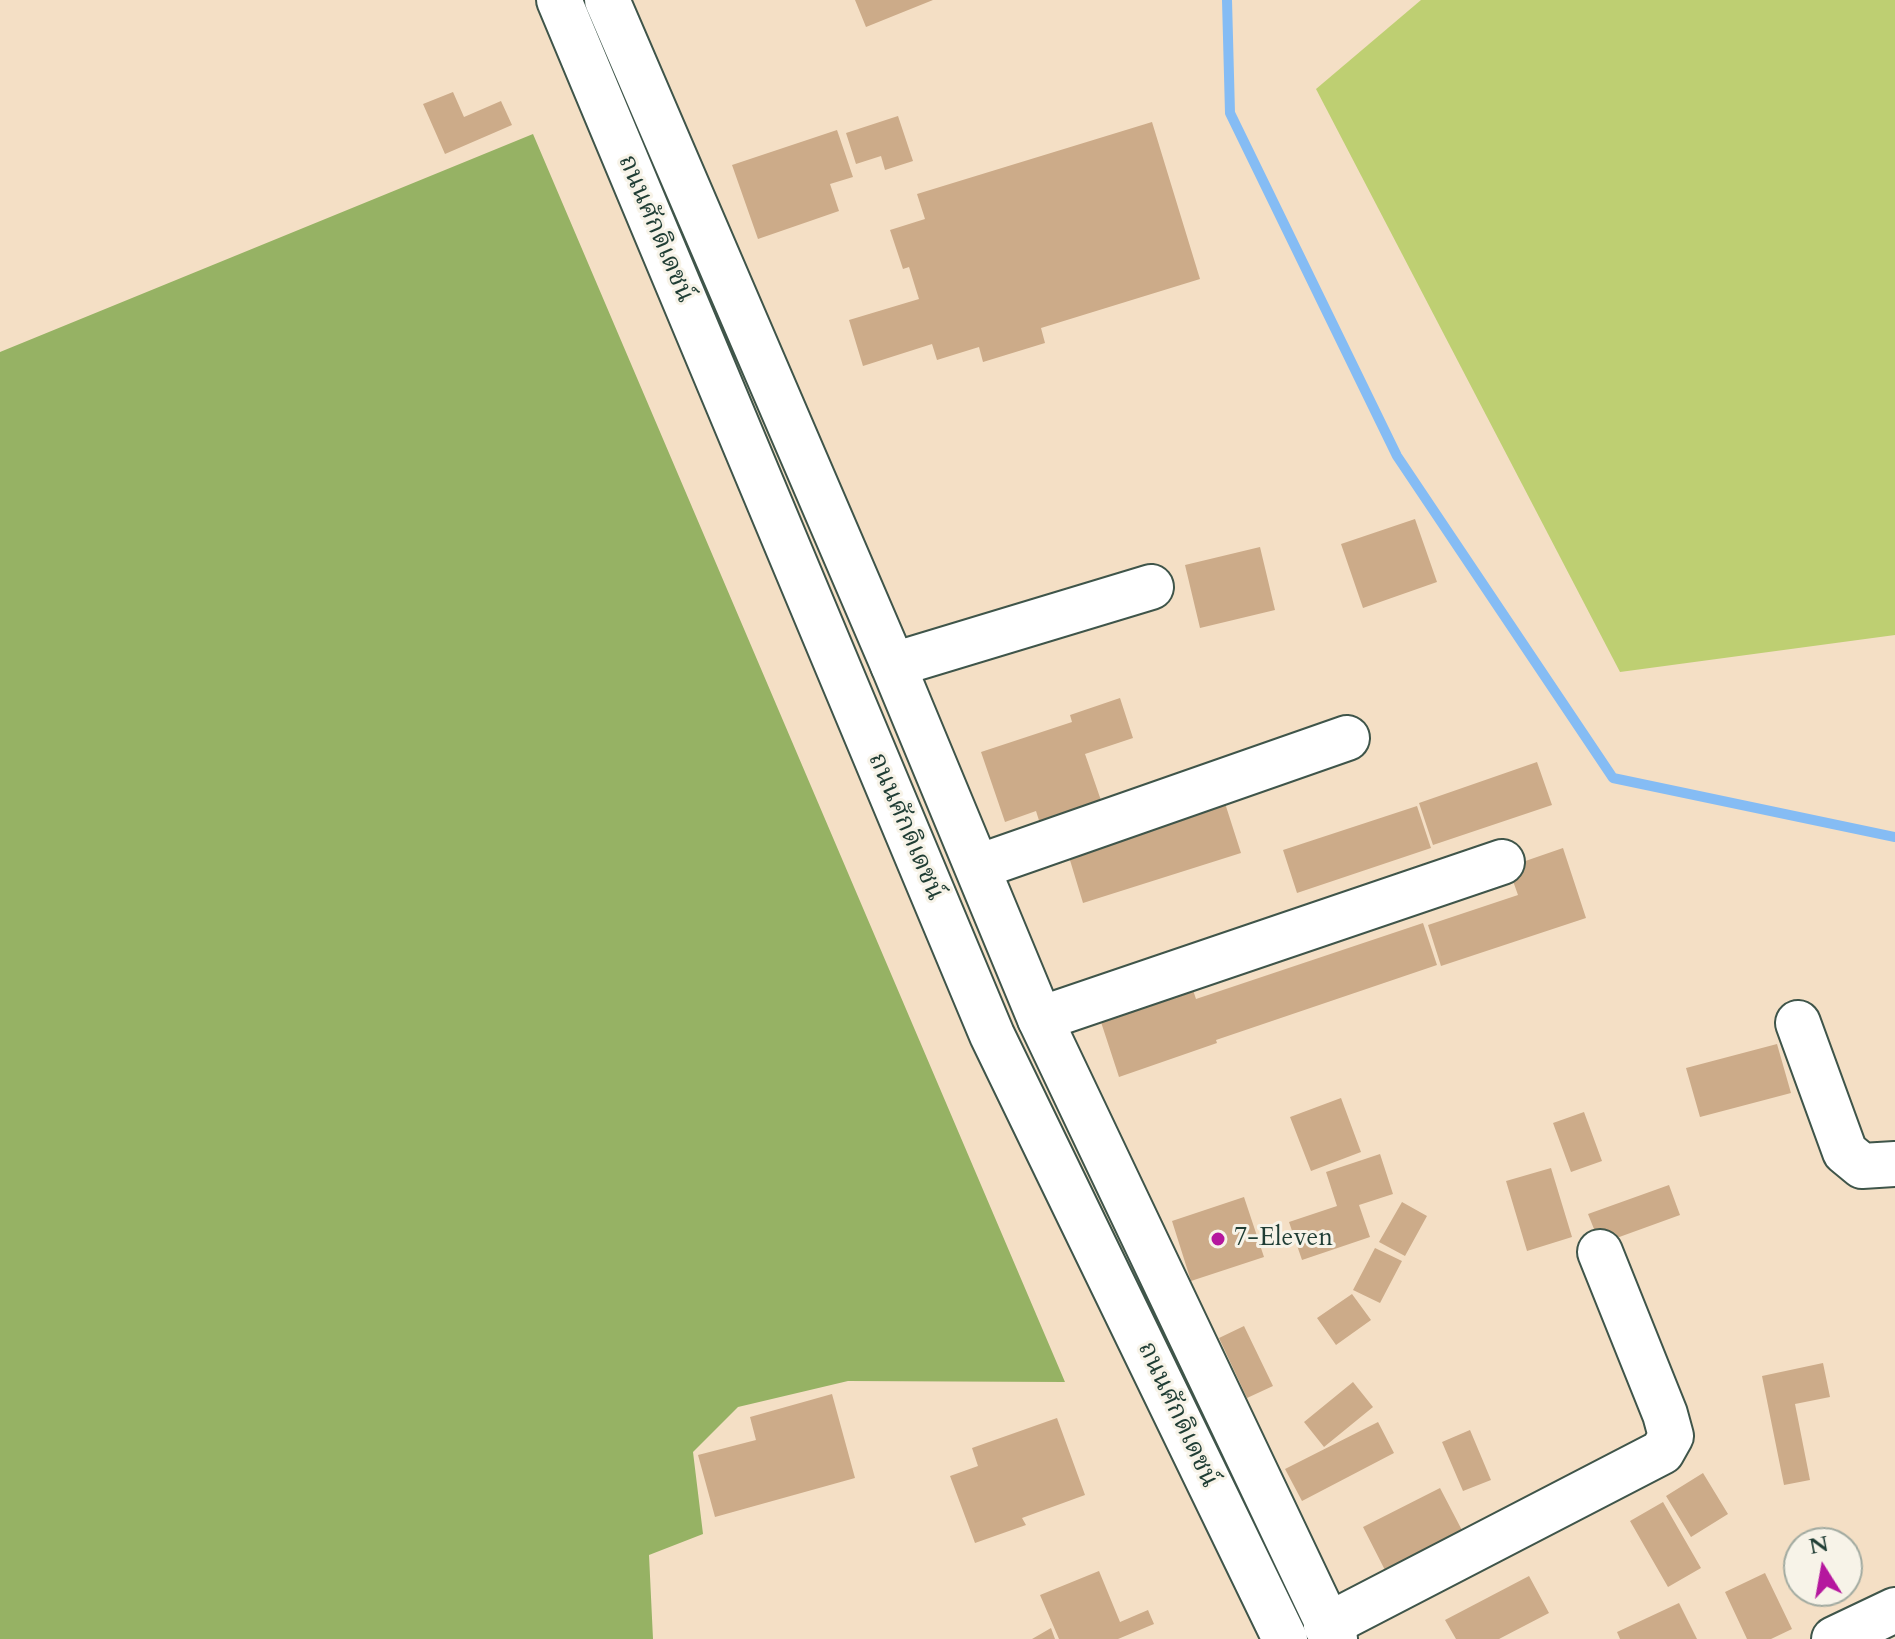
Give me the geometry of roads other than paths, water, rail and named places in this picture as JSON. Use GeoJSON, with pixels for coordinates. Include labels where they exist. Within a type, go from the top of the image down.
{"type":"FeatureCollection","features":[{"type":"Feature","properties":{"kind":"main road","name":"ถนนศักดิเดชน์"},"geometry":{"type":"LineString","coordinates":[[559,0],[992,1035],[1285,1639]]}},
{"type":"Feature","properties":{"kind":"main road"},"geometry":{"type":"LineString","coordinates":[[609,1],[893,665],[1040,1019],[1330,1632],[1662,1452],[1671,1436],[1665,1414],[1600,1252]]}},
{"type":"Feature","properties":{"kind":"main road"},"geometry":{"type":"LineString","coordinates":[[893,665],[1151,587]]}},
{"type":"Feature","properties":{"kind":"main road"},"geometry":{"type":"LineString","coordinates":[[978,867],[1347,738]]}},
{"type":"Feature","properties":{"kind":"main road"},"geometry":{"type":"LineString","coordinates":[[1040,1019],[1502,862]]}},
{"type":"Feature","properties":{"kind":"main road"},"geometry":{"type":"LineString","coordinates":[[1798,1023],[1845,1152],[1862,1166],[1895,1164]]}},
{"type":"Feature","properties":{"kind":"main road"},"geometry":{"type":"LineString","coordinates":[[1834,1639],[1895,1610]]}},
{"type":"Feature","properties":{"kind":"waterway"},"geometry":{"type":"LineString","coordinates":[[1227,0],[1230,113],[1397,456],[1613,778],[1895,837]]}},
{"type":"Feature","properties":{"kind":"place","name":"7-Eleven"},"geometry":{"type":"Point","coordinates":[1218,1239]}}]}
